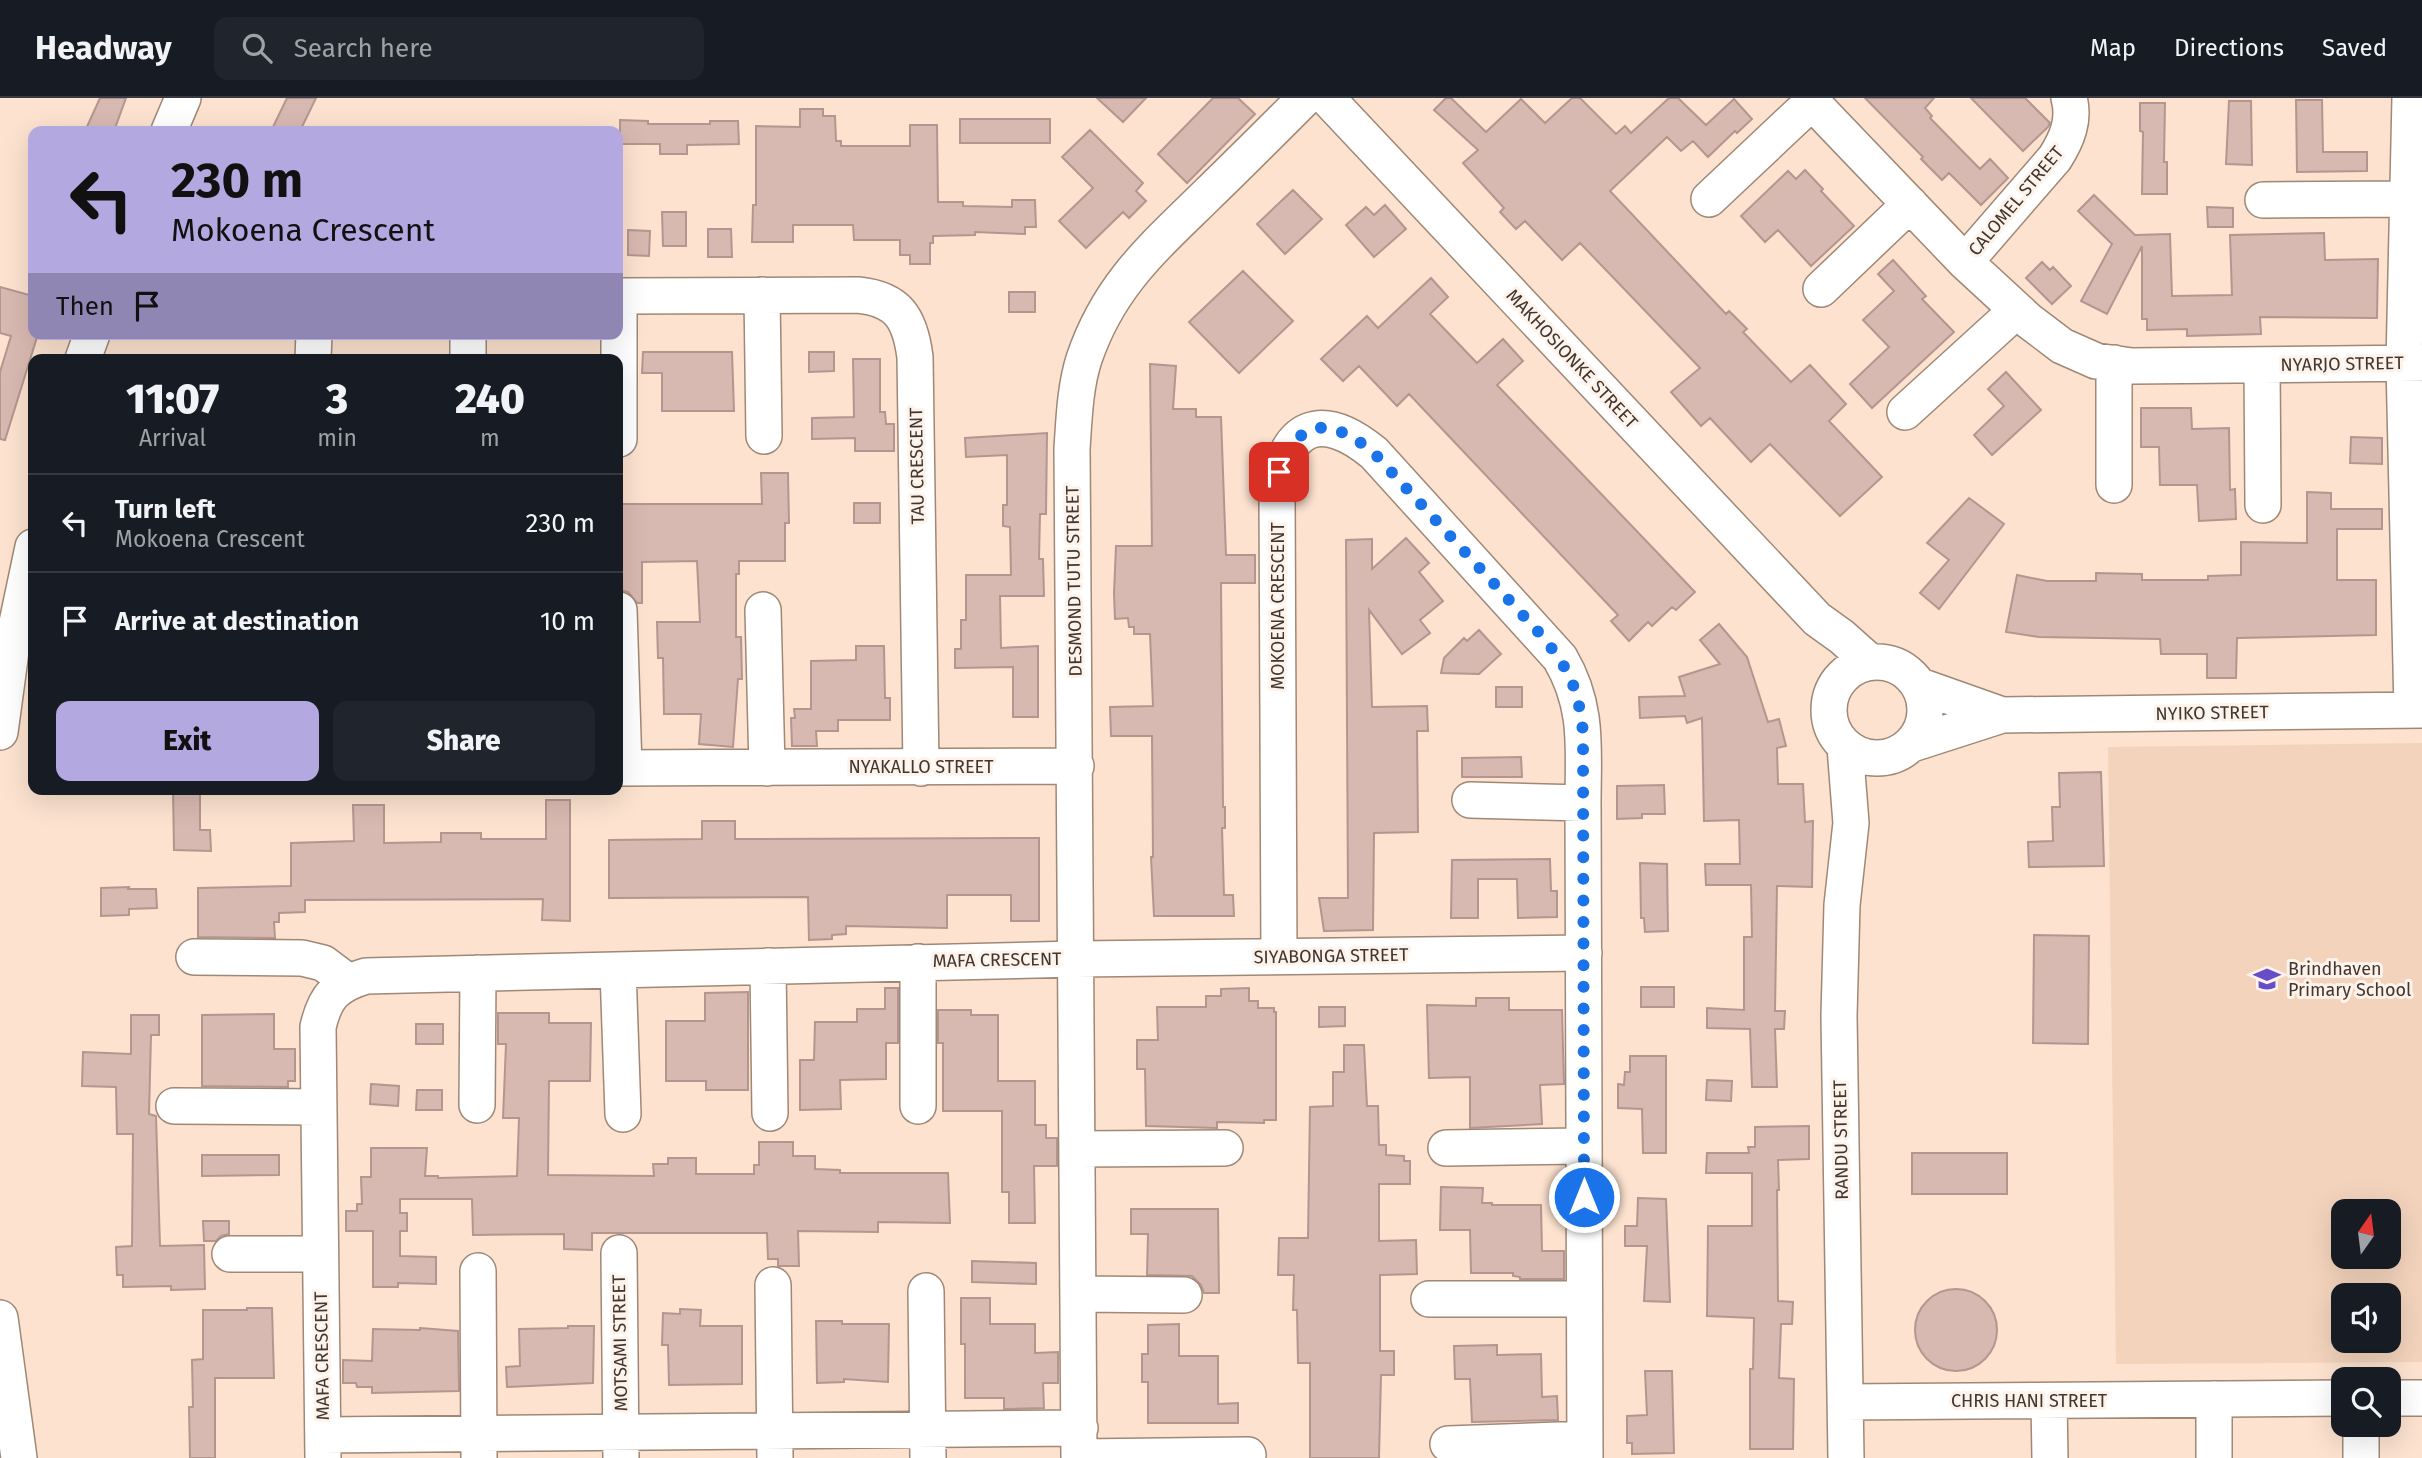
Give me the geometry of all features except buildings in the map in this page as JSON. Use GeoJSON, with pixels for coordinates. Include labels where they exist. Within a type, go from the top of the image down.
{"type":"FeatureCollection","features":[{"type":"Feature","properties":{"kind":"street"},"geometry":{"type":"LineString","coordinates":[[171,126],[183,98]]}},
{"type":"Feature","properties":{"kind":"street","name":"DESMOND TUTU STREET"},"geometry":{"type":"LineString","coordinates":[[1080,1448],[1072,449],[1075,403],[1083,361],[1101,318],[1124,279],[1306,98]]}},
{"type":"Feature","properties":{"kind":"street","name":"MAKHOSIONKE STREET"},"geometry":{"type":"LineString","coordinates":[[1327,98],[1817,620],[1850,643],[1870,662]]}},
{"type":"Feature","properties":{"kind":"street","name":"CALOMEL STREET"},"geometry":{"type":"LineString","coordinates":[[1965,262],[2055,158],[2066,141],[2071,122],[2069,98]]}},
{"type":"Feature","properties":{"kind":"street"},"geometry":{"type":"LineString","coordinates":[[2410,98],[2408,199],[2413,363],[2417,710]]}},
{"type":"Feature","properties":{"kind":"street","name":"NYARJO STREET"},"geometry":{"type":"LineString","coordinates":[[1709,199],[1810,100],[1965,262],[2017,310],[2062,346],[2096,360],[2132,366],[2413,363]]}},
{"type":"Feature","properties":{"kind":"street"},"geometry":{"type":"LineString","coordinates":[[2263,200],[2408,199]]}},
{"type":"Feature","properties":{"kind":"street"},"geometry":{"type":"LineString","coordinates":[[1821,289],[1910,204]]}},
{"type":"Feature","properties":{"kind":"street"},"geometry":{"type":"LineString","coordinates":[[762,295],[764,436]]}},
{"type":"Feature","properties":{"kind":"street","name":"TAU CRESCENT"},"geometry":{"type":"LineString","coordinates":[[623,296],[858,295],[877,297],[894,305],[905,319],[912,337],[915,357],[921,768]]}},
{"type":"Feature","properties":{"kind":"street"},"geometry":{"type":"LineString","coordinates":[[1905,412],[2017,310]]}},
{"type":"Feature","properties":{"kind":"street"},"geometry":{"type":"LineString","coordinates":[[2114,363],[2114,485]]}},
{"type":"Feature","properties":{"kind":"street","name":"NYARJO STREET"},"geometry":{"type":"LineString","coordinates":[[2262,365],[2263,505]]}},
{"type":"Feature","properties":{"kind":"street","name":"MOKOENA CRESCENT"},"geometry":{"type":"LineString","coordinates":[[1279,956],[1277,492],[1279,472],[1286,454],[1297,439],[1312,428],[1325,427],[1359,441],[1374,453],[1560,658],[1573,680],[1580,704],[1583,732],[1585,1449],[1448,1444]]}},
{"type":"Feature","properties":{"kind":"street"},"geometry":{"type":"LineString","coordinates":[[0,732],[11,652],[28,571]]}},
{"type":"Feature","properties":{"kind":"street"},"geometry":{"type":"LineString","coordinates":[[763,610],[766,768]]}},
{"type":"Feature","properties":{"kind":"street","name":"MAKHOSIONKE STREET"},"geometry":{"type":"LineString","coordinates":[[1817,620],[1832,693]]}},
{"type":"Feature","properties":{"kind":"street"},"geometry":{"type":"LineString","coordinates":[[1870,662],[1882,662],[1904,669],[1920,686],[1926,711],[1924,723],[1900,751],[1865,757],[1845,747],[1832,728],[1829,704],[1832,693],[1847,673],[1870,662]]}},
{"type":"Feature","properties":{"kind":"street","name":"NYIKO STREET"},"geometry":{"type":"LineString","coordinates":[[1920,686],[2002,715]]}},
{"type":"Feature","properties":{"kind":"street","name":"NYIKO STREET"},"geometry":{"type":"LineString","coordinates":[[1900,751],[2002,715],[2417,710]]}},
{"type":"Feature","properties":{"kind":"street","name":"RANDU STREET"},"geometry":{"type":"LineString","coordinates":[[1845,747],[1850,823],[1839,953],[1846,1458]]}},
{"type":"Feature","properties":{"kind":"street","name":"RANDU STREET"},"geometry":{"type":"LineString","coordinates":[[1850,823],[1900,751]]}},
{"type":"Feature","properties":{"kind":"street","name":"NYAKALLO STREET"},"geometry":{"type":"LineString","coordinates":[[623,768],[1076,766]]}},
{"type":"Feature","properties":{"kind":"street"},"geometry":{"type":"LineString","coordinates":[[1470,800],[1583,803]]}},
{"type":"Feature","properties":{"kind":"street","name":"SIYABONGA STREET"},"geometry":{"type":"LineString","coordinates":[[1077,959],[1584,953]]}},
{"type":"Feature","properties":{"kind":"street"},"geometry":{"type":"LineString","coordinates":[[194,957],[302,958],[323,963],[347,981]]}},
{"type":"Feature","properties":{"kind":"street","name":"MAFA CRESCENT"},"geometry":{"type":"LineString","coordinates":[[323,1446],[318,1027],[323,1007],[332,993],[347,981],[366,976],[1077,959]]}},
{"type":"Feature","properties":{"kind":"street","name":"MAFA CRESCENT"},"geometry":{"type":"LineString","coordinates":[[918,962],[918,1106]]}},
{"type":"Feature","properties":{"kind":"street"},"geometry":{"type":"LineString","coordinates":[[768,966],[770,1113]]}},
{"type":"Feature","properties":{"kind":"street"},"geometry":{"type":"LineString","coordinates":[[618,970],[623,1114]]}},
{"type":"Feature","properties":{"kind":"street"},"geometry":{"type":"LineString","coordinates":[[477,1105],[478,973]]}},
{"type":"Feature","properties":{"kind":"street"},"geometry":{"type":"LineString","coordinates":[[174,1106],[318,1107]]}},
{"type":"Feature","properties":{"kind":"street"},"geometry":{"type":"LineString","coordinates":[[1446,1148],[1584,1146]]}},
{"type":"Feature","properties":{"kind":"street"},"geometry":{"type":"LineString","coordinates":[[1078,1149],[1225,1148]]}},
{"type":"Feature","properties":{"kind":"street","name":"MOTSAMI STREET"},"geometry":{"type":"LineString","coordinates":[[619,1253],[621,1445]]}},
{"type":"Feature","properties":{"kind":"street"},"geometry":{"type":"LineString","coordinates":[[230,1254],[320,1254]]}},
{"type":"Feature","properties":{"kind":"street"},"geometry":{"type":"LineString","coordinates":[[478,1271],[479,1446]]}},
{"type":"Feature","properties":{"kind":"street"},"geometry":{"type":"LineString","coordinates":[[773,1285],[775,1445]]}},
{"type":"Feature","properties":{"kind":"street"},"geometry":{"type":"LineString","coordinates":[[926,1291],[928,1444]]}},
{"type":"Feature","properties":{"kind":"street"},"geometry":{"type":"LineString","coordinates":[[1079,1294],[1184,1295]]}},
{"type":"Feature","properties":{"kind":"street"},"geometry":{"type":"LineString","coordinates":[[1429,1299],[1584,1299]]}},
{"type":"Feature","properties":{"kind":"street"},"geometry":{"type":"LineString","coordinates":[[0,1318],[19,1458]]}},
{"type":"Feature","properties":{"kind":"street","name":"CHRIS HANI STREET"},"geometry":{"type":"LineString","coordinates":[[1845,1402],[2331,1398]]}},
{"type":"Feature","properties":{"kind":"street"},"geometry":{"type":"LineString","coordinates":[[2401,1398],[2422,1398]]}},
{"type":"Feature","properties":{"kind":"street"},"geometry":{"type":"LineString","coordinates":[[2214,1399],[2214,1458]]}},
{"type":"Feature","properties":{"kind":"street"},"geometry":{"type":"LineString","coordinates":[[2049,1401],[2050,1458]]}},
{"type":"Feature","properties":{"kind":"street"},"geometry":{"type":"LineString","coordinates":[[2361,1437],[2361,1458]]}},
{"type":"Feature","properties":{"kind":"street","name":"MOTSAMI STREET"},"geometry":{"type":"LineString","coordinates":[[323,1446],[928,1444],[1080,1448]]}},
{"type":"Feature","properties":{"kind":"street"},"geometry":{"type":"LineString","coordinates":[[1080,1448],[1248,1455]]}},
{"type":"Feature","properties":{"kind":"shaded area","name":"Brindhaven Primary School"},"geometry":{"type":"Polygon","coordinates":[[[2422,743],[2422,1362],[2116,1364],[2108,747],[2422,743]]]}},
{"type":"Feature","properties":{"kind":"place","name":"Brindhaven Primary School"},"geometry":{"type":"Point","coordinates":[2267,979]}},
{"type":"Feature","properties":{"kind":"route"},"geometry":{"type":"LineString","coordinates":[[1279,472],[1286,454],[1297,439],[1312,428],[1325,427],[1359,441],[1374,453],[1542,636],[1573,680],[1580,704],[1583,732],[1584,1197]]}}]}
